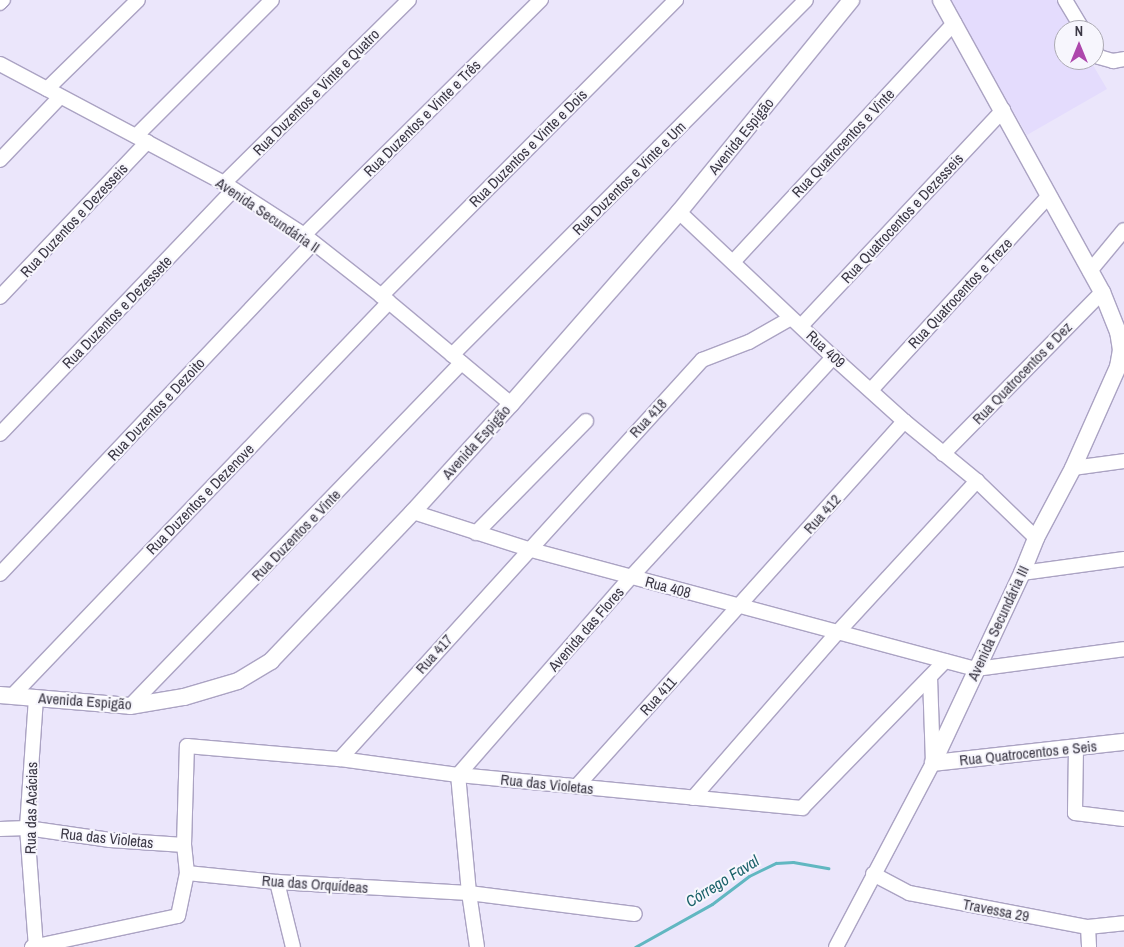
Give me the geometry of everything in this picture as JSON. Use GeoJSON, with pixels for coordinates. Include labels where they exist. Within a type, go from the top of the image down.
{"type":"FeatureCollection","features":[{"type":"Feature","properties":{"kind":"street"},"geometry":{"type":"LineString","coordinates":[[0,3],[3,0]]}},
{"type":"Feature","properties":{"kind":"street"},"geometry":{"type":"LineString","coordinates":[[48,89],[138,0]]}},
{"type":"Feature","properties":{"kind":"street","name":"Rua Duzentos e Dezesseis"},"geometry":{"type":"LineString","coordinates":[[0,297],[141,139],[272,0]]}},
{"type":"Feature","properties":{"kind":"street","name":"Rua Duzentos e Vinte e Quatro"},"geometry":{"type":"LineString","coordinates":[[228,186],[408,0]]}},
{"type":"Feature","properties":{"kind":"street","name":"Rua Duzentos e Vinte e Três"},"geometry":{"type":"LineString","coordinates":[[309,239],[541,0]]}},
{"type":"Feature","properties":{"kind":"street","name":"Rua Duzentos e Vinte e Dois"},"geometry":{"type":"LineString","coordinates":[[385,299],[676,0]]}},
{"type":"Feature","properties":{"kind":"street","name":"Rua Duzentos e Vinte e Um"},"geometry":{"type":"LineString","coordinates":[[457,359],[806,0]]}},
{"type":"Feature","properties":{"kind":"street","name":"Avenida Espigão"},"geometry":{"type":"LineString","coordinates":[[6,696],[130,706],[184,697],[238,681],[271,660],[413,512],[511,404],[679,212],[852,0]]}},
{"type":"Feature","properties":{"kind":"street"},"geometry":{"type":"LineString","coordinates":[[942,0],[1102,292]]}},
{"type":"Feature","properties":{"kind":"street"},"geometry":{"type":"LineString","coordinates":[[1065,0],[1077,20]]}},
{"type":"Feature","properties":{"kind":"street","name":"Rua Quatrocentos e Vinte"},"geometry":{"type":"LineString","coordinates":[[733,262],[954,23]]}},
{"type":"Feature","properties":{"kind":"street"},"geometry":{"type":"LineString","coordinates":[[1104,58],[1113,61],[1124,59]]}},
{"type":"Feature","properties":{"kind":"street","name":"Avenida Secundária II"},"geometry":{"type":"LineString","coordinates":[[0,64],[48,89],[60,98],[228,186],[309,239],[385,299],[511,404]]}},
{"type":"Feature","properties":{"kind":"street"},"geometry":{"type":"LineString","coordinates":[[0,160],[60,98]]}},
{"type":"Feature","properties":{"kind":"street","name":"Rua Quatrocentos e Dezesseis"},"geometry":{"type":"LineString","coordinates":[[796,322],[1003,110]]}},
{"type":"Feature","properties":{"kind":"street","name":"Rua Duzentos e Dezessete"},"geometry":{"type":"LineString","coordinates":[[0,434],[228,186]]}},
{"type":"Feature","properties":{"kind":"street","name":"Rua Quatrocentos e Treze"},"geometry":{"type":"LineString","coordinates":[[871,390],[1049,196]]}},
{"type":"Feature","properties":{"kind":"street","name":"Rua 409"},"geometry":{"type":"LineString","coordinates":[[679,212],[833,357],[904,421],[977,481],[1036,538]]}},
{"type":"Feature","properties":{"kind":"street"},"geometry":{"type":"LineString","coordinates":[[1090,271],[1124,230]]}},
{"type":"Feature","properties":{"kind":"street","name":"Rua Duzentos e Dezoito"},"geometry":{"type":"LineString","coordinates":[[0,574],[309,239]]}},
{"type":"Feature","properties":{"kind":"street","name":"Avenida Secundária III"},"geometry":{"type":"LineString","coordinates":[[836,947],[933,763],[1022,573],[1036,538],[1073,468],[1121,367],[1118,332],[1102,292]]}},
{"type":"Feature","properties":{"kind":"street","name":"Rua Quatrocentos e Dez"},"geometry":{"type":"LineString","coordinates":[[943,454],[1102,292]]}},
{"type":"Feature","properties":{"kind":"street","name":"Rua Duzentos e Dezenove"},"geometry":{"type":"LineString","coordinates":[[6,696],[385,299]]}},
{"type":"Feature","properties":{"kind":"street","name":"Rua 418"},"geometry":{"type":"LineString","coordinates":[[528,550],[702,360],[796,322]]}},
{"type":"Feature","properties":{"kind":"street","name":"Avenida das Flores"},"geometry":{"type":"LineString","coordinates":[[458,775],[631,577],[833,357]]}},
{"type":"Feature","properties":{"kind":"street","name":"Rua Duzentos e Vinte"},"geometry":{"type":"LineString","coordinates":[[130,706],[457,359]]}},
{"type":"Feature","properties":{"kind":"street"},"geometry":{"type":"LineString","coordinates":[[476,533],[586,421]]}},
{"type":"Feature","properties":{"kind":"street","name":"Rua 412"},"geometry":{"type":"LineString","coordinates":[[740,606],[904,421]]}},
{"type":"Feature","properties":{"kind":"street"},"geometry":{"type":"LineString","coordinates":[[1073,468],[1124,462]]}},
{"type":"Feature","properties":{"kind":"street"},"geometry":{"type":"LineString","coordinates":[[693,798],[837,633],[977,481]]}},
{"type":"Feature","properties":{"kind":"street","name":"Rua 408"},"geometry":{"type":"LineString","coordinates":[[413,512],[528,550],[977,669]]}},
{"type":"Feature","properties":{"kind":"street","name":"Rua 417"},"geometry":{"type":"LineString","coordinates":[[340,759],[528,550]]}},
{"type":"Feature","properties":{"kind":"street"},"geometry":{"type":"LineString","coordinates":[[1022,573],[1124,559]]}},
{"type":"Feature","properties":{"kind":"street","name":"Rua 411"},"geometry":{"type":"LineString","coordinates":[[577,786],[740,606]]}},
{"type":"Feature","properties":{"kind":"street"},"geometry":{"type":"LineString","coordinates":[[977,669],[1124,648]]}},
{"type":"Feature","properties":{"kind":"street","name":"Rua das Violetas"},"geometry":{"type":"LineString","coordinates":[[186,873],[184,845],[187,746],[340,759],[458,775],[802,808],[945,661]]}},
{"type":"Feature","properties":{"kind":"street"},"geometry":{"type":"LineString","coordinates":[[930,677],[933,763]]}},
{"type":"Feature","properties":{"kind":"street","name":"Rua das Acácias"},"geometry":{"type":"LineString","coordinates":[[35,946],[28,828],[36,698]]}},
{"type":"Feature","properties":{"kind":"street","name":"Rua Quatrocentos e Seis"},"geometry":{"type":"LineString","coordinates":[[933,763],[1124,742]]}},
{"type":"Feature","properties":{"kind":"street"},"geometry":{"type":"LineString","coordinates":[[1076,748],[1075,813],[1124,819]]}},
{"type":"Feature","properties":{"kind":"street"},"geometry":{"type":"LineString","coordinates":[[458,775],[469,893],[477,947]]}},
{"type":"Feature","properties":{"kind":"street","name":"Rua das Violetas"},"geometry":{"type":"LineString","coordinates":[[0,829],[28,828],[110,840],[184,845]]}},
{"type":"Feature","properties":{"kind":"street"},"geometry":{"type":"LineString","coordinates":[[35,946],[178,916],[186,873]]}},
{"type":"Feature","properties":{"kind":"street","name":"Rua das Orquídeas"},"geometry":{"type":"LineString","coordinates":[[186,873],[277,882],[469,893],[635,914]]}},
{"type":"Feature","properties":{"kind":"street","name":"Travessa 29"},"geometry":{"type":"LineString","coordinates":[[873,874],[909,893],[1088,927],[1124,923]]}},
{"type":"Feature","properties":{"kind":"street"},"geometry":{"type":"LineString","coordinates":[[277,882],[293,947]]}},
{"type":"Feature","properties":{"kind":"street"},"geometry":{"type":"LineString","coordinates":[[1088,927],[1089,947]]}},
{"type":"Feature","properties":{"kind":"shaded area"},"geometry":{"type":"Polygon","coordinates":[[[949,0],[1056,0],[1067,20],[1054,20],[1054,70],[1096,70],[1107,89],[1027,135],[949,0]]]}},
{"type":"Feature","properties":{"kind":"waterway","name":"Córrego Faval"},"geometry":{"type":"LineString","coordinates":[[635,947],[712,904],[749,876],[776,863],[793,862],[828,868]]}}]}
